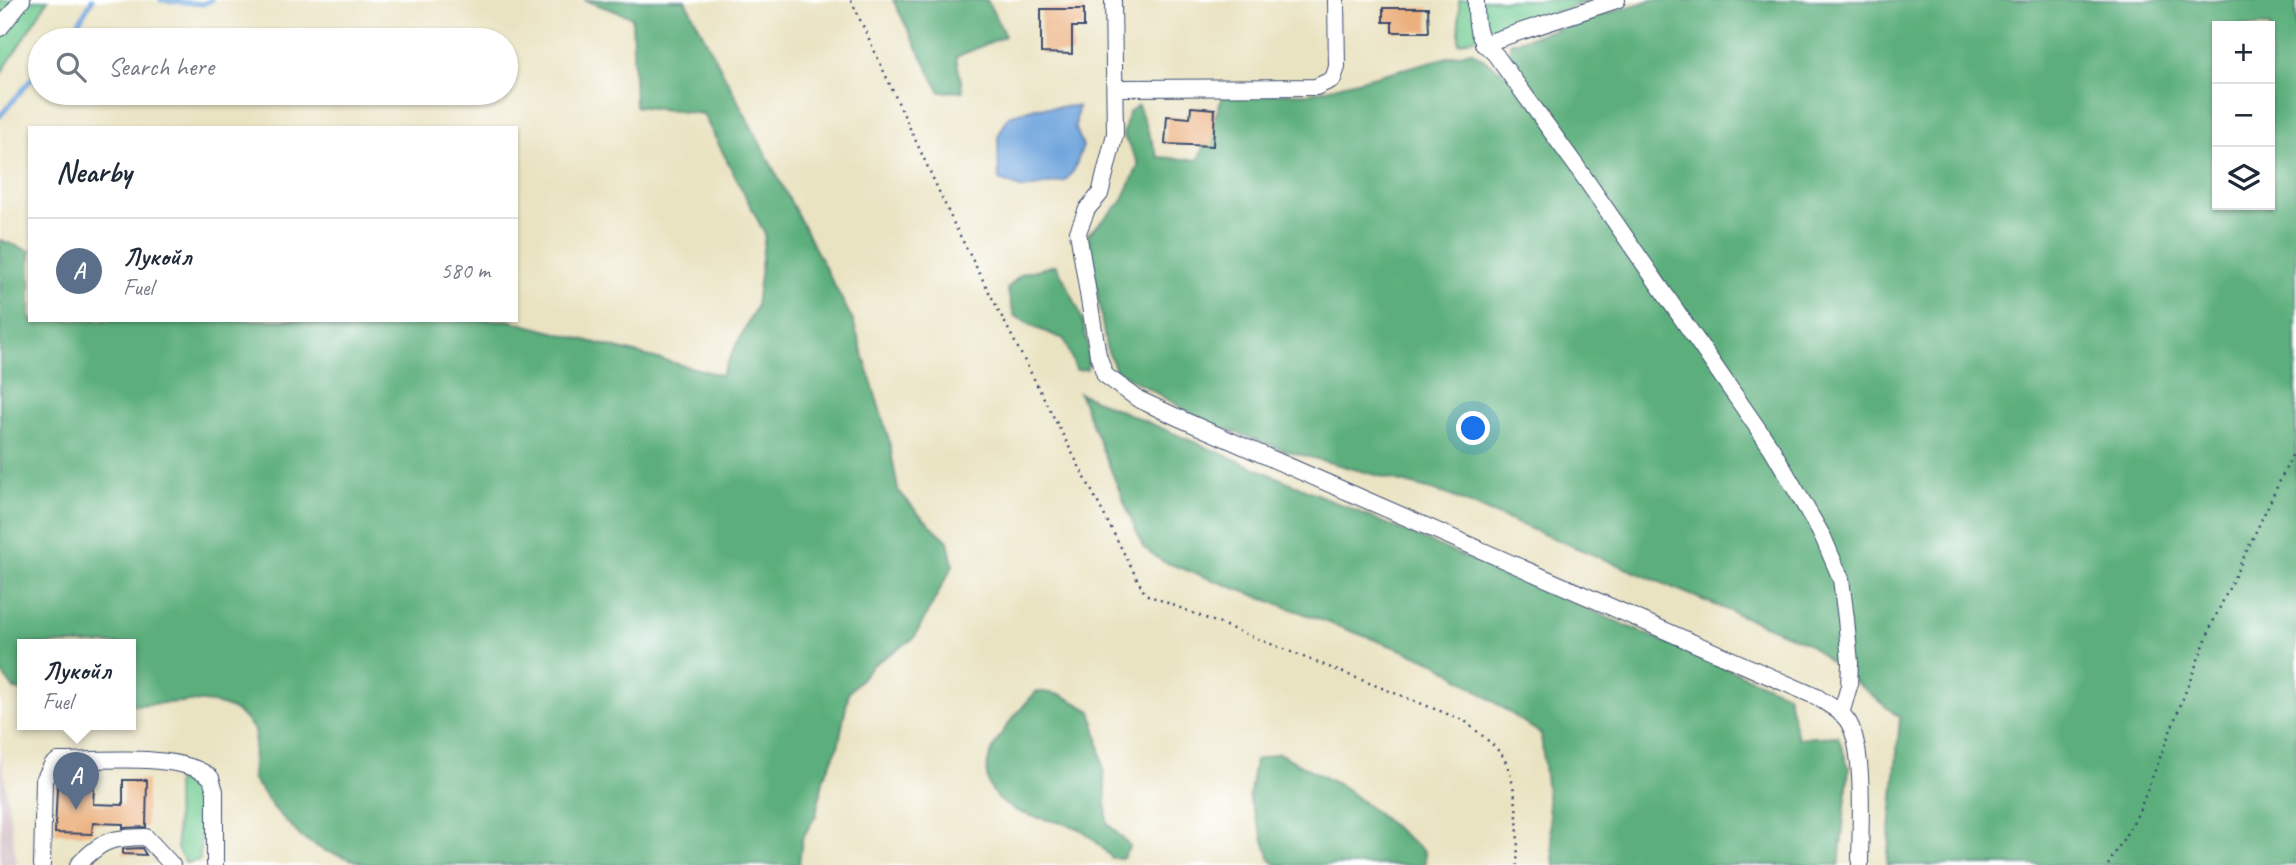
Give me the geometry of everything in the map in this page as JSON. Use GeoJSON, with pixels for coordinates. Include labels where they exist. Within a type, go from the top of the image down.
{"type":"FeatureCollection","features":[{"type":"Feature","properties":{"kind":"street"},"geometry":{"type":"LineString","coordinates":[[0,29],[22,0]]}},
{"type":"Feature","properties":{"kind":"street"},"geometry":{"type":"LineString","coordinates":[[1113,0],[1115,134],[1100,194],[1087,209],[1078,232],[1098,355],[1105,375],[1138,399],[1181,419],[1817,697],[1842,714],[1852,727],[1857,752],[1860,865]]}},
{"type":"Feature","properties":{"kind":"street"},"geometry":{"type":"LineString","coordinates":[[1115,88],[1316,87],[1333,79],[1337,67],[1336,0]]}},
{"type":"Feature","properties":{"kind":"street"},"geometry":{"type":"LineString","coordinates":[[1476,0],[1479,36],[1483,44],[1494,54],[1577,167],[1772,449],[1823,537],[1841,579],[1846,619],[1850,663],[1849,686],[1842,714]]}},
{"type":"Feature","properties":{"kind":"street"},"geometry":{"type":"LineString","coordinates":[[1483,44],[1617,0]]}},
{"type":"Feature","properties":{"kind":"street"},"geometry":{"type":"LineString","coordinates":[[42,865],[44,780],[52,765],[58,761],[148,760],[190,765],[211,778],[215,791],[215,865]]}},
{"type":"Feature","properties":{"kind":"street"},"geometry":{"type":"LineString","coordinates":[[78,865],[95,847],[104,842],[146,837],[172,865]]}},
{"type":"Feature","properties":{"kind":"path"},"geometry":{"type":"LineString","coordinates":[[851,0],[954,224],[1145,594],[1465,721],[1501,754],[1510,772],[1519,835],[1517,865]]}},
{"type":"Feature","properties":{"kind":"path"},"geometry":{"type":"LineString","coordinates":[[2108,865],[2138,814],[2212,624],[2296,447]]}},
{"type":"Feature","properties":{"kind":"shaded area"},"geometry":{"type":"Polygon","coordinates":[[[0,747],[17,865],[0,865],[0,747]]]}},
{"type":"Feature","properties":{"kind":"green space"},"geometry":{"type":"Polygon","coordinates":[[[0,0],[48,0],[28,28],[0,75],[0,0]]]}},
{"type":"Feature","properties":{"kind":"green space"},"geometry":{"type":"Polygon","coordinates":[[[584,0],[685,0],[853,321],[889,440],[898,490],[948,541],[953,565],[914,638],[873,665],[849,692],[838,747],[824,777],[816,815],[802,839],[799,865],[368,865],[323,850],[301,837],[273,807],[252,778],[255,731],[240,714],[229,708],[202,702],[136,705],[136,639],[17,639],[17,690],[14,689],[0,671],[0,240],[28,250],[28,322],[515,322],[721,375],[756,307],[765,234],[703,114],[635,106],[632,17],[584,0]]]}},
{"type":"Feature","properties":{"kind":"green space"},"geometry":{"type":"Polygon","coordinates":[[[893,0],[987,0],[1005,36],[956,57],[963,91],[940,92],[893,0]]]}},
{"type":"Feature","properties":{"kind":"green space"},"geometry":{"type":"Polygon","coordinates":[[[1459,0],[1592,0],[1459,43],[1459,0]]]}},
{"type":"Feature","properties":{"kind":"green space"},"geometry":{"type":"Polygon","coordinates":[[[1651,0],[2296,0],[2296,865],[1887,865],[1900,718],[1807,643],[1446,494],[1287,451],[1207,422],[1116,370],[1106,347],[1088,234],[1122,202],[1139,164],[1123,135],[1129,112],[1138,105],[1158,157],[1198,160],[1224,94],[1311,93],[1471,51],[1510,77],[1510,43],[1651,0]]]}},
{"type":"Feature","properties":{"kind":"green space"},"geometry":{"type":"Polygon","coordinates":[[[1056,265],[1075,302],[1084,328],[1087,369],[1076,370],[1064,339],[1036,328],[1014,315],[1007,289],[1021,274],[1056,265]]]}},
{"type":"Feature","properties":{"kind":"green space"},"geometry":{"type":"Polygon","coordinates":[[[1079,393],[1787,694],[1798,738],[1838,736],[1849,768],[1839,865],[1554,865],[1541,734],[1437,663],[1162,561],[1143,547],[1079,393]]]}},
{"type":"Feature","properties":{"kind":"green space"},"geometry":{"type":"Polygon","coordinates":[[[1037,691],[1062,695],[1091,711],[1103,766],[1107,823],[1130,846],[1123,858],[1112,858],[1080,829],[1017,811],[998,798],[989,784],[987,768],[991,752],[1012,720],[1037,691]]]}},
{"type":"Feature","properties":{"kind":"green space"},"geometry":{"type":"Polygon","coordinates":[[[1278,753],[1345,788],[1425,852],[1425,865],[1277,865],[1271,860],[1249,799],[1255,760],[1278,753]]]}},
{"type":"Feature","properties":{"kind":"green space"},"geometry":{"type":"Polygon","coordinates":[[[180,777],[194,783],[202,799],[200,860],[186,863],[177,849],[176,781],[180,777]]]}},
{"type":"Feature","properties":{"kind":"water"},"geometry":{"type":"Polygon","coordinates":[[[1078,106],[1075,127],[1083,146],[1074,170],[1065,181],[1023,189],[999,180],[998,136],[1009,116],[1035,108],[1078,106]]]}},
{"type":"Feature","properties":{"kind":"building"},"geometry":{"type":"Polygon","coordinates":[[[1383,8],[1428,8],[1429,32],[1392,32],[1392,22],[1383,22],[1383,8]]]}},
{"type":"Feature","properties":{"kind":"building"},"geometry":{"type":"Polygon","coordinates":[[[1041,9],[1084,9],[1084,27],[1072,27],[1072,54],[1041,53],[1041,9]]]}},
{"type":"Feature","properties":{"kind":"building"},"geometry":{"type":"Polygon","coordinates":[[[1191,107],[1215,109],[1213,146],[1165,144],[1167,116],[1190,118],[1191,107]]]}},
{"type":"Feature","properties":{"kind":"building"},"geometry":{"type":"Polygon","coordinates":[[[123,780],[147,780],[146,827],[123,828],[123,824],[93,823],[92,834],[55,833],[57,787],[94,788],[93,804],[123,805],[123,780]]]}},
{"type":"Feature","properties":{"kind":"building"},"geometry":{"type":"Polygon","coordinates":[[[142,848],[146,855],[123,854],[123,849],[142,848]]]}},
{"type":"Feature","properties":{"kind":"waterway"},"geometry":{"type":"LineString","coordinates":[[75,28],[92,0]]}},
{"type":"Feature","properties":{"kind":"waterway"},"geometry":{"type":"LineString","coordinates":[[161,0],[203,4],[211,0]]}},
{"type":"Feature","properties":{"kind":"waterway"},"geometry":{"type":"LineString","coordinates":[[0,116],[28,83]]}},
{"type":"Feature","properties":{"kind":"place","name":"Лукойл"},"geometry":{"type":"Point","coordinates":[76,810]}}]}
